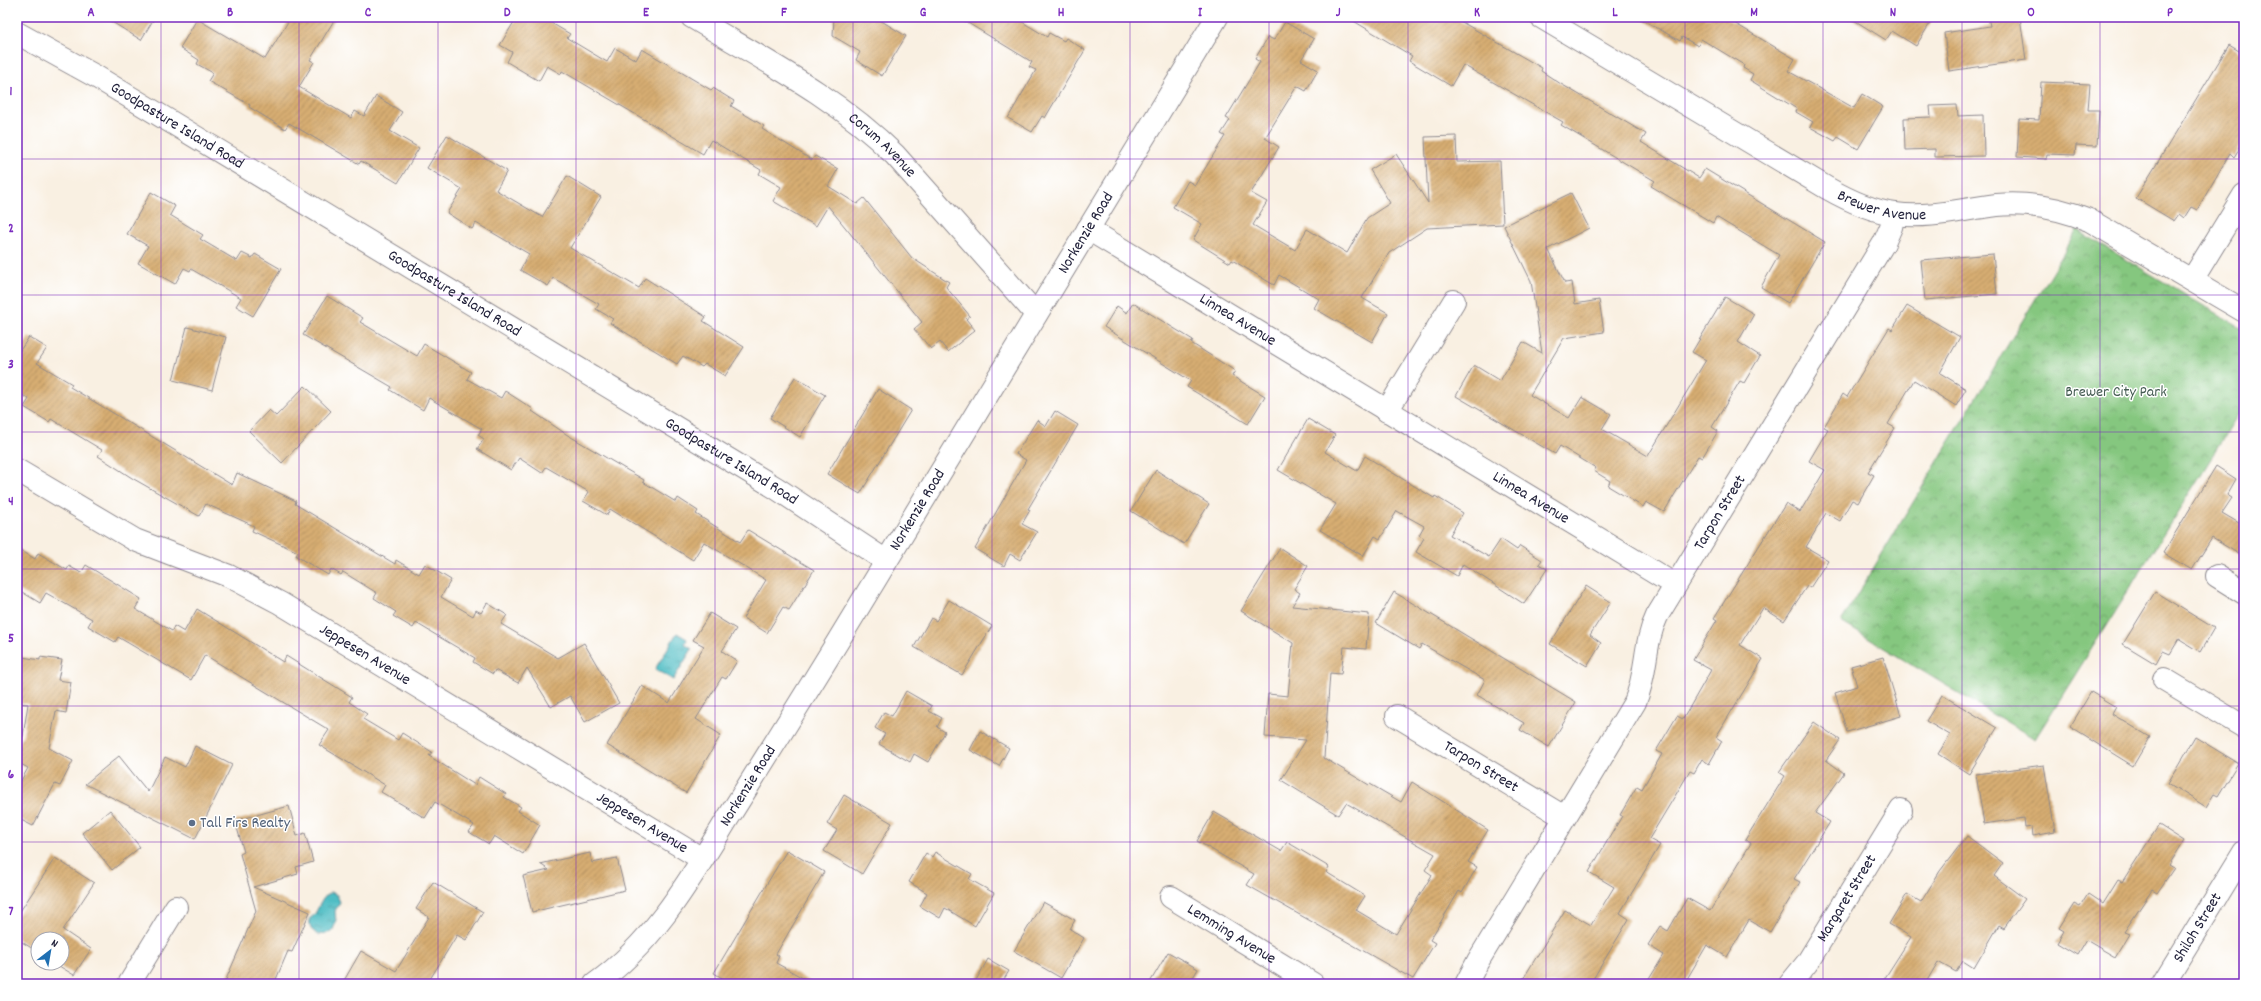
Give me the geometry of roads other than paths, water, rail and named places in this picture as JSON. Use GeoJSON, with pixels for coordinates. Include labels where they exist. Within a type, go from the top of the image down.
{"type":"FeatureCollection","features":[{"type":"Feature","properties":{"kind":"street","name":"Corum Avenue"},"geometry":{"type":"LineString","coordinates":[[692,17],[826,98],[874,134],[895,155],[1036,314]]}},
{"type":"Feature","properties":{"kind":"street","name":"Norkenzie Road"},"geometry":{"type":"LineString","coordinates":[[609,981],[660,920],[702,859],[786,726],[1217,17]]}},
{"type":"Feature","properties":{"kind":"street","name":"Brewer Avenue"},"geometry":{"type":"LineString","coordinates":[[1541,17],[1844,198],[1894,214],[1934,214],[1998,205],[2045,206],[2089,220],[2244,311]]}},
{"type":"Feature","properties":{"kind":"street","name":"Goodpasture Island Road"},"geometry":{"type":"LineString","coordinates":[[17,33],[95,76],[776,488],[886,561]]}},
{"type":"Feature","properties":{"kind":"street"},"geometry":{"type":"LineString","coordinates":[[2192,280],[2244,195]]}},
{"type":"Feature","properties":{"kind":"street","name":"Tarpon Street"},"geometry":{"type":"LineString","coordinates":[[1466,984],[1478,961],[1564,817],[1635,702],[1645,674],[1648,641],[1651,628],[1675,585],[1884,243],[1892,227],[1894,214]]}},
{"type":"Feature","properties":{"kind":"street","name":"Linnea Avenue"},"geometry":{"type":"LineString","coordinates":[[1088,229],[1675,585]]}},
{"type":"Feature","properties":{"kind":"street"},"geometry":{"type":"LineString","coordinates":[[1387,411],[1454,301]]}},
{"type":"Feature","properties":{"kind":"street","name":"Jeppesen Avenue"},"geometry":{"type":"LineString","coordinates":[[17,470],[135,540],[251,586],[702,859]]}},
{"type":"Feature","properties":{"kind":"street"},"geometry":{"type":"LineString","coordinates":[[2217,576],[2244,593]]}},
{"type":"Feature","properties":{"kind":"street"},"geometry":{"type":"LineString","coordinates":[[2164,679],[2244,728]]}},
{"type":"Feature","properties":{"kind":"street","name":"Tarpon Street"},"geometry":{"type":"LineString","coordinates":[[1397,716],[1564,817]]}},
{"type":"Feature","properties":{"kind":"street","name":"Margaret Street"},"geometry":{"type":"LineString","coordinates":[[1790,984],[1807,963],[1901,810]]}},
{"type":"Feature","properties":{"kind":"street","name":"Shiloh Street"},"geometry":{"type":"LineString","coordinates":[[2163,984],[2244,852]]}},
{"type":"Feature","properties":{"kind":"street","name":"Lemming Avenue"},"geometry":{"type":"LineString","coordinates":[[1171,897],[1313,984]]}},
{"type":"Feature","properties":{"kind":"street"},"geometry":{"type":"LineString","coordinates":[[129,984],[176,907]]}},
{"type":"Feature","properties":{"kind":"water"},"geometry":{"type":"Polygon","coordinates":[[[677,633],[687,639],[685,644],[692,649],[673,680],[655,669],[677,633]]]}},
{"type":"Feature","properties":{"kind":"water"},"geometry":{"type":"Polygon","coordinates":[[[331,892],[337,895],[340,902],[335,911],[336,922],[332,932],[318,935],[311,929],[309,919],[315,914],[323,898],[331,892]]]}},
{"type":"Feature","properties":{"kind":"place","name":"Tall Firs Realty"},"geometry":{"type":"Point","coordinates":[192,823]}},
{"type":"Feature","properties":{"kind":"park label","name":"Brewer City Park"},"geometry":{"type":"Point","coordinates":[2116,392]}}]}
